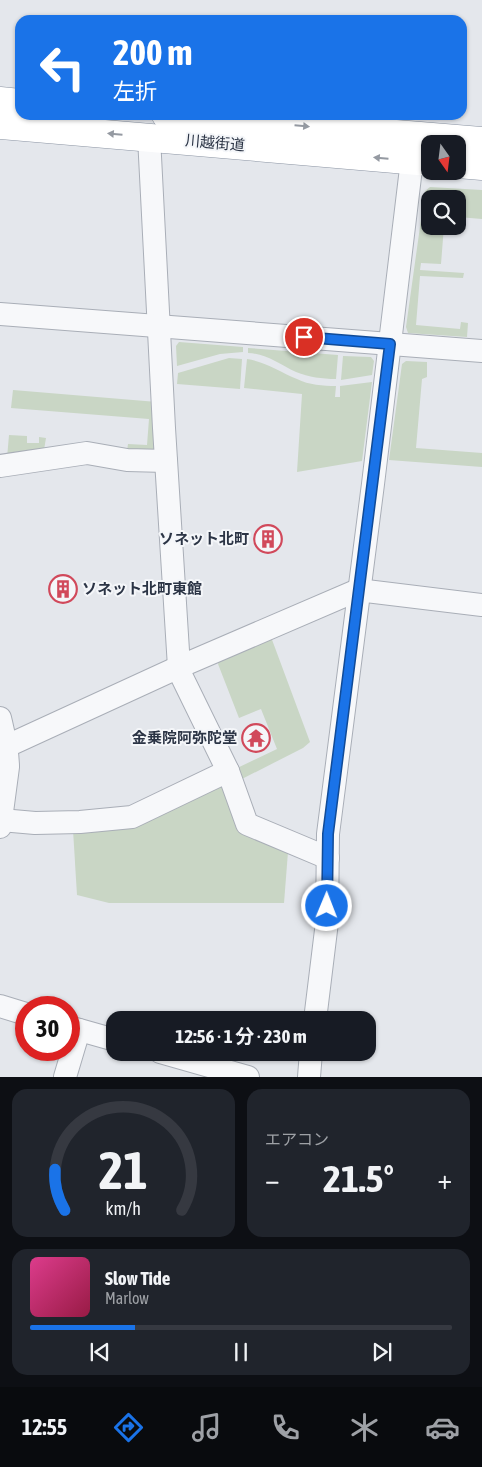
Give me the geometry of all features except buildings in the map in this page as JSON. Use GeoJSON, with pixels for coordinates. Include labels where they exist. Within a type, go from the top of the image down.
{"type":"FeatureCollection","features":[{"type":"Feature","properties":{"kind":"highway"},"geometry":{"type":"LineString","coordinates":[[0,101],[15,102]]}},
{"type":"Feature","properties":{"kind":"highway","name":"川越街道"},"geometry":{"type":"LineString","coordinates":[[227,120],[482,141]]}},
{"type":"Feature","properties":{"kind":"highway","name":"川越街道"},"geometry":{"type":"LineString","coordinates":[[0,125],[421,161]]}},
{"type":"Feature","properties":{"kind":"highway"},"geometry":{"type":"LineString","coordinates":[[466,165],[482,166]]}},
{"type":"Feature","properties":{"kind":"street"},"geometry":{"type":"LineString","coordinates":[[149,137],[179,667],[181,675],[228,771],[247,824],[328,858]]}},
{"type":"Feature","properties":{"kind":"street"},"geometry":{"type":"LineString","coordinates":[[316,1011],[327,922],[328,834],[358,590],[390,344],[421,161]]}},
{"type":"Feature","properties":{"kind":"street"},"geometry":{"type":"LineString","coordinates":[[0,314],[482,351]]}},
{"type":"Feature","properties":{"kind":"street"},"geometry":{"type":"LineString","coordinates":[[0,466],[88,453],[126,460],[166,461]]}},
{"type":"Feature","properties":{"kind":"street"},"geometry":{"type":"LineString","coordinates":[[7,746],[179,667],[358,590],[482,605]]}},
{"type":"Feature","properties":{"kind":"street"},"geometry":{"type":"LineString","coordinates":[[0,718],[7,746],[8,767],[1,823],[80,822],[132,817],[228,771]]}},
{"type":"Feature","properties":{"kind":"street"},"geometry":{"type":"LineString","coordinates":[[0,1006],[15,1011]]}},
{"type":"Feature","properties":{"kind":"street"},"geometry":{"type":"LineString","coordinates":[[80,1030],[106,1037]]}},
{"type":"Feature","properties":{"kind":"street"},"geometry":{"type":"LineString","coordinates":[[66,1077],[69,1061]]}},
{"type":"Feature","properties":{"kind":"street"},"geometry":{"type":"LineString","coordinates":[[192,1061],[248,1077]]}},
{"type":"Feature","properties":{"kind":"street"},"geometry":{"type":"LineString","coordinates":[[309,1077],[311,1061]]}},
{"type":"Feature","properties":{"kind":"green space"},"geometry":{"type":"Polygon","coordinates":[[[430,187],[482,190],[482,219],[466,218],[466,190],[426,190],[430,187]]]}},
{"type":"Feature","properties":{"kind":"green space"},"geometry":{"type":"Polygon","coordinates":[[[421,220],[421,235],[443,235],[441,264],[421,263],[420,270],[464,273],[463,278],[420,276],[416,325],[460,329],[461,322],[468,323],[467,337],[408,333],[406,327],[421,220]]]}},
{"type":"Feature","properties":{"kind":"green space"},"geometry":{"type":"Polygon","coordinates":[[[179,342],[243,347],[243,352],[220,354],[177,366],[176,346],[179,342]]]}},
{"type":"Feature","properties":{"kind":"green space"},"geometry":{"type":"Polygon","coordinates":[[[248,348],[338,355],[336,379],[301,374],[267,357],[248,353],[248,348]]]}},
{"type":"Feature","properties":{"kind":"green space"},"geometry":{"type":"Polygon","coordinates":[[[343,356],[371,357],[374,361],[372,375],[341,380],[343,356]]]}},
{"type":"Feature","properties":{"kind":"green space"},"geometry":{"type":"Polygon","coordinates":[[[229,358],[242,359],[240,389],[177,384],[178,373],[229,358]]]}},
{"type":"Feature","properties":{"kind":"green space"},"geometry":{"type":"Polygon","coordinates":[[[247,359],[267,365],[306,383],[336,386],[335,397],[340,397],[340,386],[372,382],[362,461],[297,472],[302,394],[244,388],[247,359]]]}},
{"type":"Feature","properties":{"kind":"green space"},"geometry":{"type":"Polygon","coordinates":[[[406,361],[427,362],[427,377],[422,379],[416,448],[482,453],[482,467],[389,460],[402,364],[406,361]]]}},
{"type":"Feature","properties":{"kind":"green space"},"geometry":{"type":"Polygon","coordinates":[[[13,390],[157,402],[159,448],[150,456],[127,451],[128,444],[147,445],[149,419],[11,408],[13,390]]]}},
{"type":"Feature","properties":{"kind":"green space"},"geometry":{"type":"Polygon","coordinates":[[[9,435],[27,436],[27,443],[39,443],[39,437],[46,438],[44,450],[7,458],[9,435]]]}},
{"type":"Feature","properties":{"kind":"green space"},"geometry":{"type":"Polygon","coordinates":[[[271,637],[310,742],[303,748],[238,781],[233,770],[277,749],[261,709],[239,718],[218,664],[220,659],[271,637]]]}},
{"type":"Feature","properties":{"kind":"green space"},"geometry":{"type":"Polygon","coordinates":[[[218,786],[226,788],[288,852],[284,903],[109,903],[77,895],[73,830],[218,786]]]}},
{"type":"Feature","properties":{"kind":"place","name":"ソネット北町"},"geometry":{"type":"Point","coordinates":[268,539]}},
{"type":"Feature","properties":{"kind":"place","name":"ソネット北町東館"},"geometry":{"type":"Point","coordinates":[63,589]}},
{"type":"Feature","properties":{"kind":"place","name":"金乗院阿弥陀堂"},"geometry":{"type":"Point","coordinates":[256,738]}},
{"type":"Feature","properties":{"kind":"route"},"geometry":{"type":"LineString","coordinates":[[304,337],[390,344],[328,834],[327,906]]}}]}
